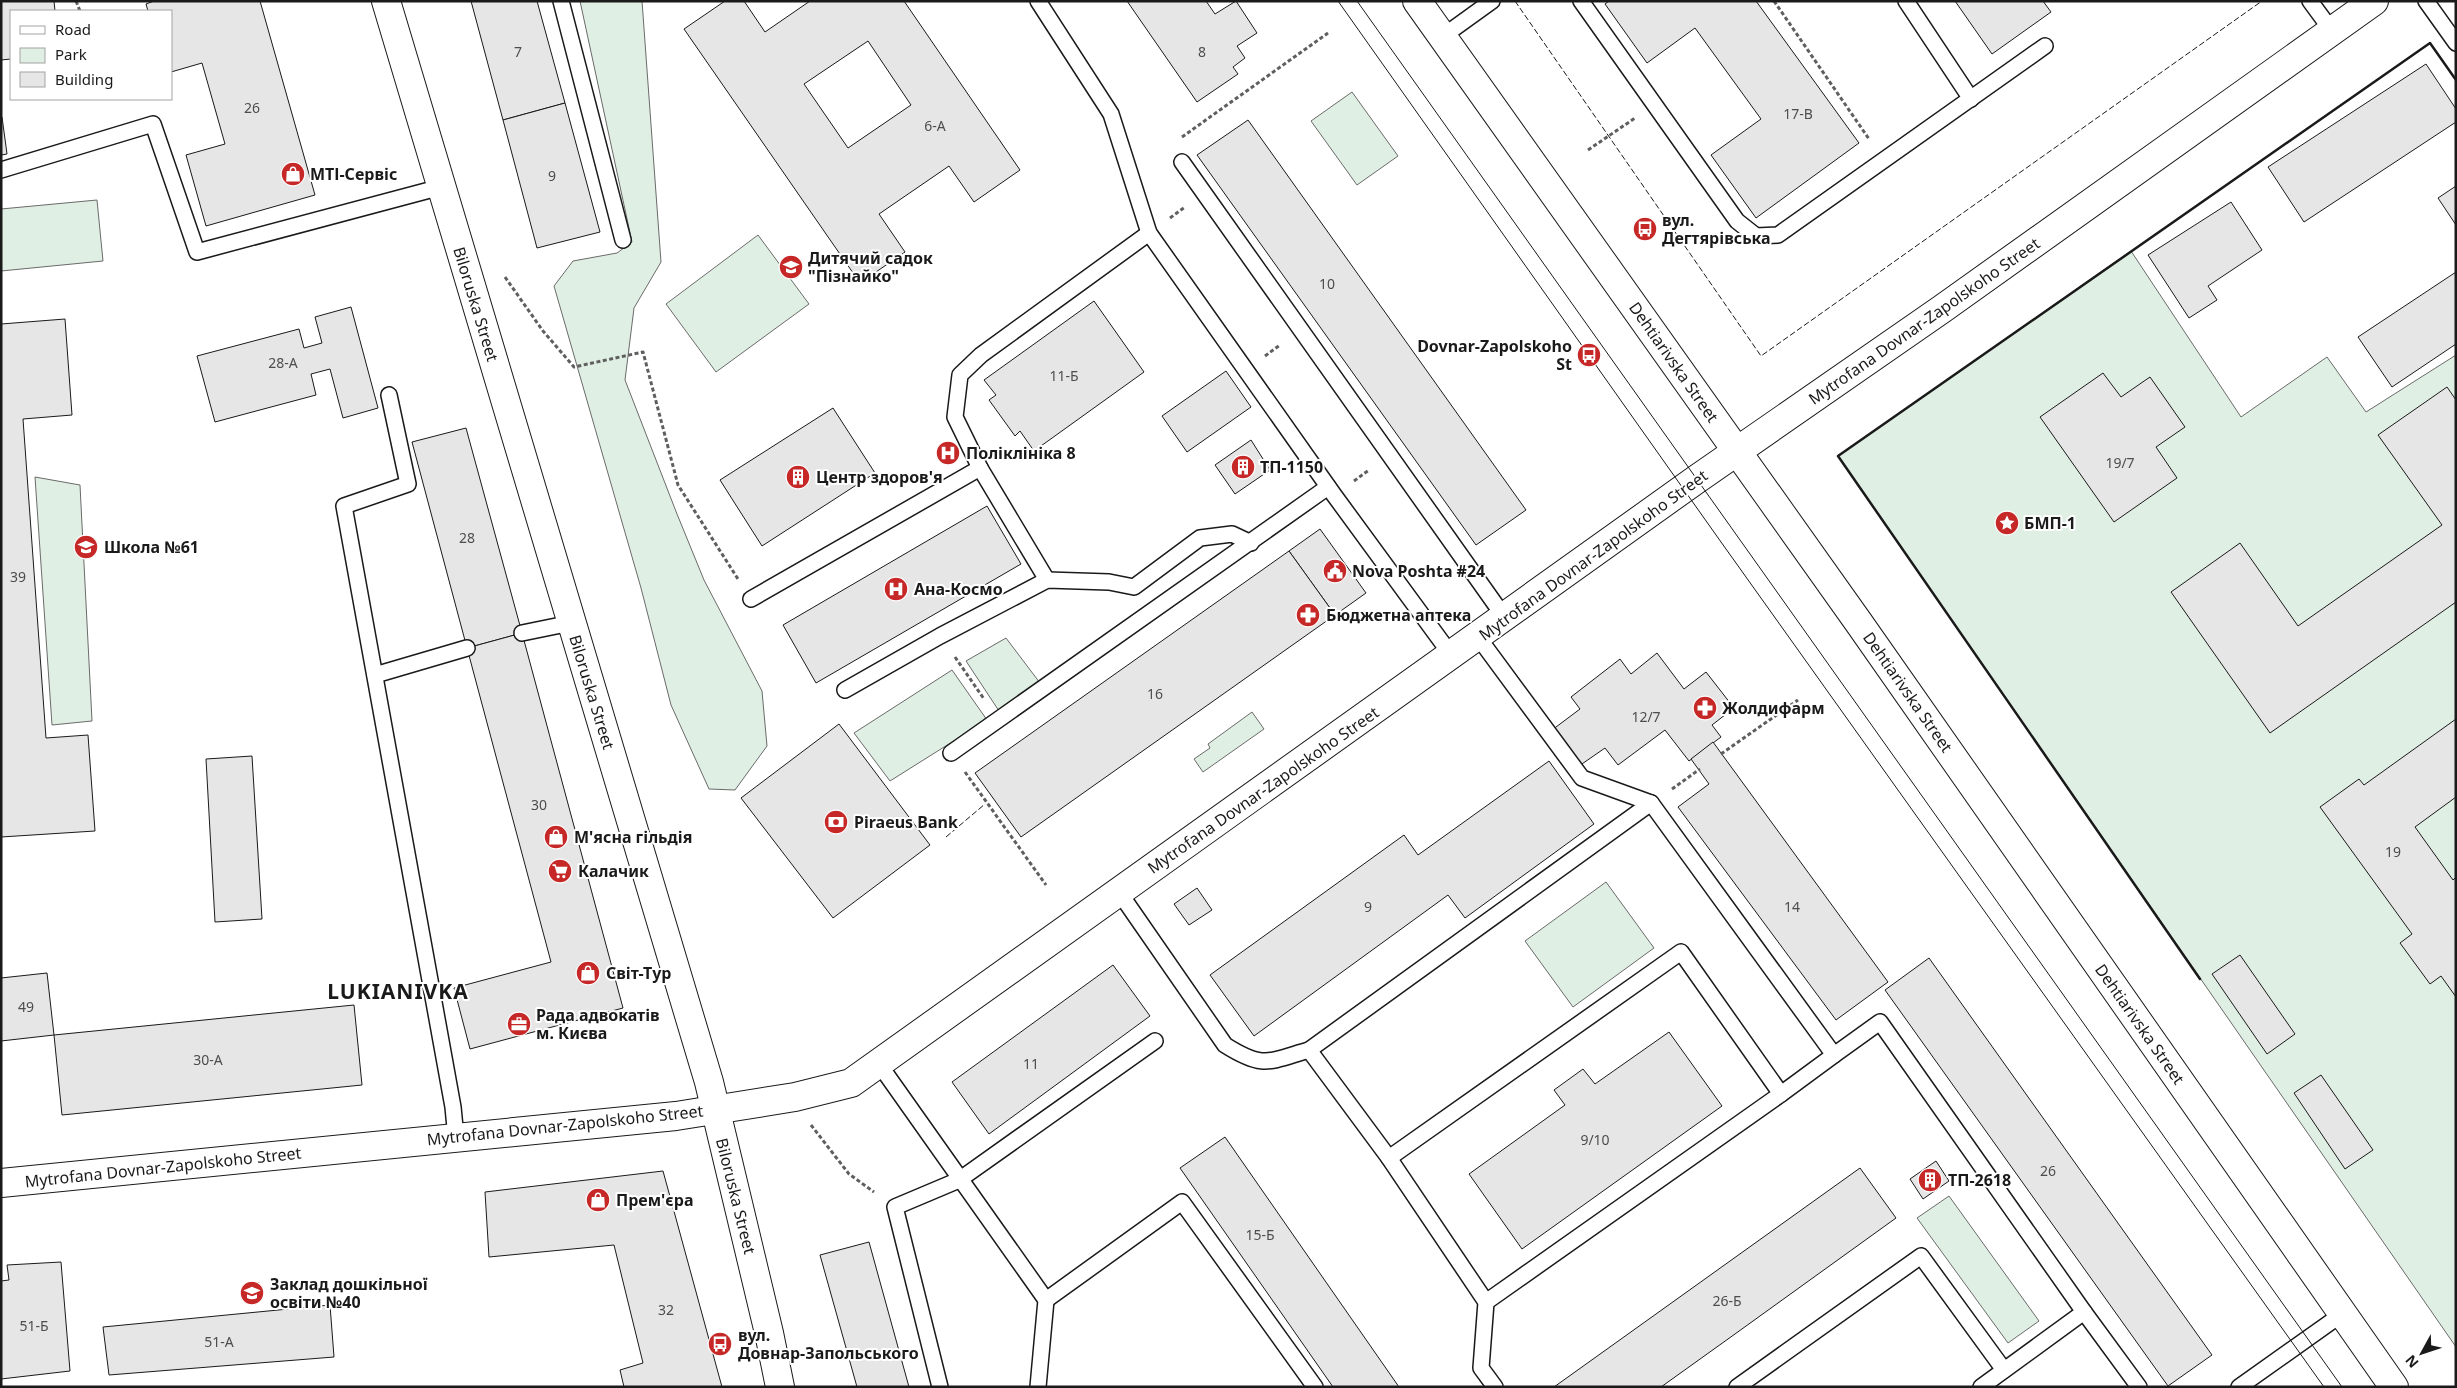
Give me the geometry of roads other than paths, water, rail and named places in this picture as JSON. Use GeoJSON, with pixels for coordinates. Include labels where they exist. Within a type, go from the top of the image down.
{"type":"FeatureCollection","features":[{"type":"Feature","properties":{"kind":"street","name":"Biloruska Street"},"geometry":{"type":"LineString","coordinates":[[386,1],[715,1109],[769,1333],[780,1387]]}},
{"type":"Feature","properties":{"kind":"street","name":"Dehtiarivska Street"},"geometry":{"type":"LineString","coordinates":[[1417,1],[1865,631],[2394,1387]]}},
{"type":"Feature","properties":{"kind":"street","name":"Mytrofana Dovnar-Zapolskoho Street"},"geometry":{"type":"LineString","coordinates":[[1,1183],[676,1116],[795,1097],[851,1083],[1737,451],[1942,309],[2374,1]]}},
{"type":"Feature","properties":{"kind":"lane"},"geometry":{"type":"LineString","coordinates":[[561,1],[623,240]]}},
{"type":"Feature","properties":{"kind":"lane"},"geometry":{"type":"LineString","coordinates":[[1038,1],[1110,114],[1150,233],[1331,491],[1452,656]]}},
{"type":"Feature","properties":{"kind":"lane"},"geometry":{"type":"LineString","coordinates":[[1442,37],[1492,1]]}},
{"type":"Feature","properties":{"kind":"lane"},"geometry":{"type":"LineString","coordinates":[[1581,1],[1737,221],[1756,236],[1778,235],[2045,46]]}},
{"type":"Feature","properties":{"kind":"lane"},"geometry":{"type":"LineString","coordinates":[[1906,1],[1971,99]]}},
{"type":"Feature","properties":{"kind":"lane"},"geometry":{"type":"LineString","coordinates":[[2310,1],[2332,31]]}},
{"type":"Feature","properties":{"kind":"lane"},"geometry":{"type":"LineString","coordinates":[[2426,1],[2456,43]]}},
{"type":"Feature","properties":{"kind":"lane"},"geometry":{"type":"LineString","coordinates":[[1,170],[153,124],[197,252],[441,187]]}},
{"type":"Feature","properties":{"kind":"lane"},"geometry":{"type":"LineString","coordinates":[[1182,162],[1505,618]]}},
{"type":"Feature","properties":{"kind":"lane"},"geometry":{"type":"LineString","coordinates":[[1047,580],[980,468],[954,418],[960,375],[981,355],[1150,233]]}},
{"type":"Feature","properties":{"kind":"lane"},"geometry":{"type":"LineString","coordinates":[[389,395],[408,484],[344,506],[453,1107],[456,1138]]}},
{"type":"Feature","properties":{"kind":"lane"},"geometry":{"type":"LineString","coordinates":[[751,599],[980,468]]}},
{"type":"Feature","properties":{"kind":"lane"},"geometry":{"type":"LineString","coordinates":[[951,753],[1251,542],[1331,491]]}},
{"type":"Feature","properties":{"kind":"lane"},"geometry":{"type":"LineString","coordinates":[[845,690],[940,636],[1047,580],[1109,582],[1134,587],[1200,538],[1232,534],[1251,542]]}},
{"type":"Feature","properties":{"kind":"lane"},"geometry":{"type":"LineString","coordinates":[[522,633],[571,623]]}},
{"type":"Feature","properties":{"kind":"lane"},"geometry":{"type":"LineString","coordinates":[[1478,637],[1582,778],[1651,803],[1834,1055]]}},
{"type":"Feature","properties":{"kind":"lane"},"geometry":{"type":"LineString","coordinates":[[375,675],[467,648]]}},
{"type":"Feature","properties":{"kind":"lane"},"geometry":{"type":"LineString","coordinates":[[1119,892],[1225,1045],[1244,1057],[1266,1062],[1309,1050],[1651,803]]}},
{"type":"Feature","properties":{"kind":"lane"},"geometry":{"type":"LineString","coordinates":[[1389,1158],[1681,952],[1781,1094]]}},
{"type":"Feature","properties":{"kind":"lane"},"geometry":{"type":"LineString","coordinates":[[1486,1302],[1880,1022],[2139,1387]]}},
{"type":"Feature","properties":{"kind":"lane"},"geometry":{"type":"LineString","coordinates":[[940,1387],[895,1207],[959,1180],[1155,1041]]}},
{"type":"Feature","properties":{"kind":"lane"},"geometry":{"type":"LineString","coordinates":[[1309,1050],[1389,1158],[1486,1302],[1482,1368],[1495,1387]]}},
{"type":"Feature","properties":{"kind":"lane"},"geometry":{"type":"LineString","coordinates":[[879,1064],[959,1180],[1046,1300],[1038,1387]]}},
{"type":"Feature","properties":{"kind":"lane"},"geometry":{"type":"LineString","coordinates":[[1046,1300],[1182,1202],[1315,1387]]}},
{"type":"Feature","properties":{"kind":"lane"},"geometry":{"type":"LineString","coordinates":[[1737,1387],[1921,1256],[2004,1370]]}},
{"type":"Feature","properties":{"kind":"lane"},"geometry":{"type":"LineString","coordinates":[[1981,1387],[2084,1312]]}},
{"type":"Feature","properties":{"kind":"lane"},"geometry":{"type":"LineString","coordinates":[[2239,1387],[2342,1314]]}},
{"type":"Feature","properties":{"kind":"tram line"},"geometry":{"type":"LineString","coordinates":[[1338,1],[1721,542],[2324,1387]]}},
{"type":"Feature","properties":{"kind":"tram line"},"geometry":{"type":"LineString","coordinates":[[1357,1],[2342,1387]]}},
{"type":"Feature","properties":{"kind":"place","name":"МТІ-Сервіс"},"geometry":{"type":"Point","coordinates":[293,174]}},
{"type":"Feature","properties":{"kind":"place","name":"вул. Дегтярівська"},"geometry":{"type":"Point","coordinates":[1645,229]}},
{"type":"Feature","properties":{"kind":"place","name":"Дитячий садок \"Пізнайко\""},"geometry":{"type":"Point","coordinates":[791,267]}},
{"type":"Feature","properties":{"kind":"place","name":"Dovnar-Zapolskoho St"},"geometry":{"type":"Point","coordinates":[1589,355]}},
{"type":"Feature","properties":{"kind":"place","name":"Поліклініка 8"},"geometry":{"type":"Point","coordinates":[948,453]}},
{"type":"Feature","properties":{"kind":"place","name":"ТП-1150"},"geometry":{"type":"Point","coordinates":[1243,467]}},
{"type":"Feature","properties":{"kind":"place","name":"Центр здоров'я"},"geometry":{"type":"Point","coordinates":[798,477]}},
{"type":"Feature","properties":{"kind":"place","name":"БМП-1"},"geometry":{"type":"Point","coordinates":[2007,523]}},
{"type":"Feature","properties":{"kind":"place","name":"Школа №61"},"geometry":{"type":"Point","coordinates":[86,547]}},
{"type":"Feature","properties":{"kind":"place","name":"Nova Poshta #24"},"geometry":{"type":"Point","coordinates":[1335,571]}},
{"type":"Feature","properties":{"kind":"place","name":"Ана-Космо"},"geometry":{"type":"Point","coordinates":[896,589]}},
{"type":"Feature","properties":{"kind":"place","name":"Бюджетна аптека"},"geometry":{"type":"Point","coordinates":[1308,615]}},
{"type":"Feature","properties":{"kind":"place","name":"Жолдифарм"},"geometry":{"type":"Point","coordinates":[1705,708]}},
{"type":"Feature","properties":{"kind":"place","name":"Piraeus Bank"},"geometry":{"type":"Point","coordinates":[836,822]}},
{"type":"Feature","properties":{"kind":"place","name":"М'ясна гільдія"},"geometry":{"type":"Point","coordinates":[556,837]}},
{"type":"Feature","properties":{"kind":"place","name":"Калачик"},"geometry":{"type":"Point","coordinates":[560,871]}},
{"type":"Feature","properties":{"kind":"place","name":"Світ-Тур"},"geometry":{"type":"Point","coordinates":[588,973]}},
{"type":"Feature","properties":{"kind":"place","name":"Рада адвокатів м. Києва"},"geometry":{"type":"Point","coordinates":[519,1024]}},
{"type":"Feature","properties":{"kind":"place","name":"ТП-2618"},"geometry":{"type":"Point","coordinates":[1930,1180]}},
{"type":"Feature","properties":{"kind":"place","name":"Прем'єра"},"geometry":{"type":"Point","coordinates":[598,1200]}},
{"type":"Feature","properties":{"kind":"place","name":"Заклад дошкільної освіти №40"},"geometry":{"type":"Point","coordinates":[252,1293]}},
{"type":"Feature","properties":{"kind":"place","name":"вул. Довнар-Запольського"},"geometry":{"type":"Point","coordinates":[720,1344]}},
{"type":"Feature","properties":{"kind":"district","name":"LUKIANIVKA"},"geometry":{"type":"Point","coordinates":[398,992]}}]}
